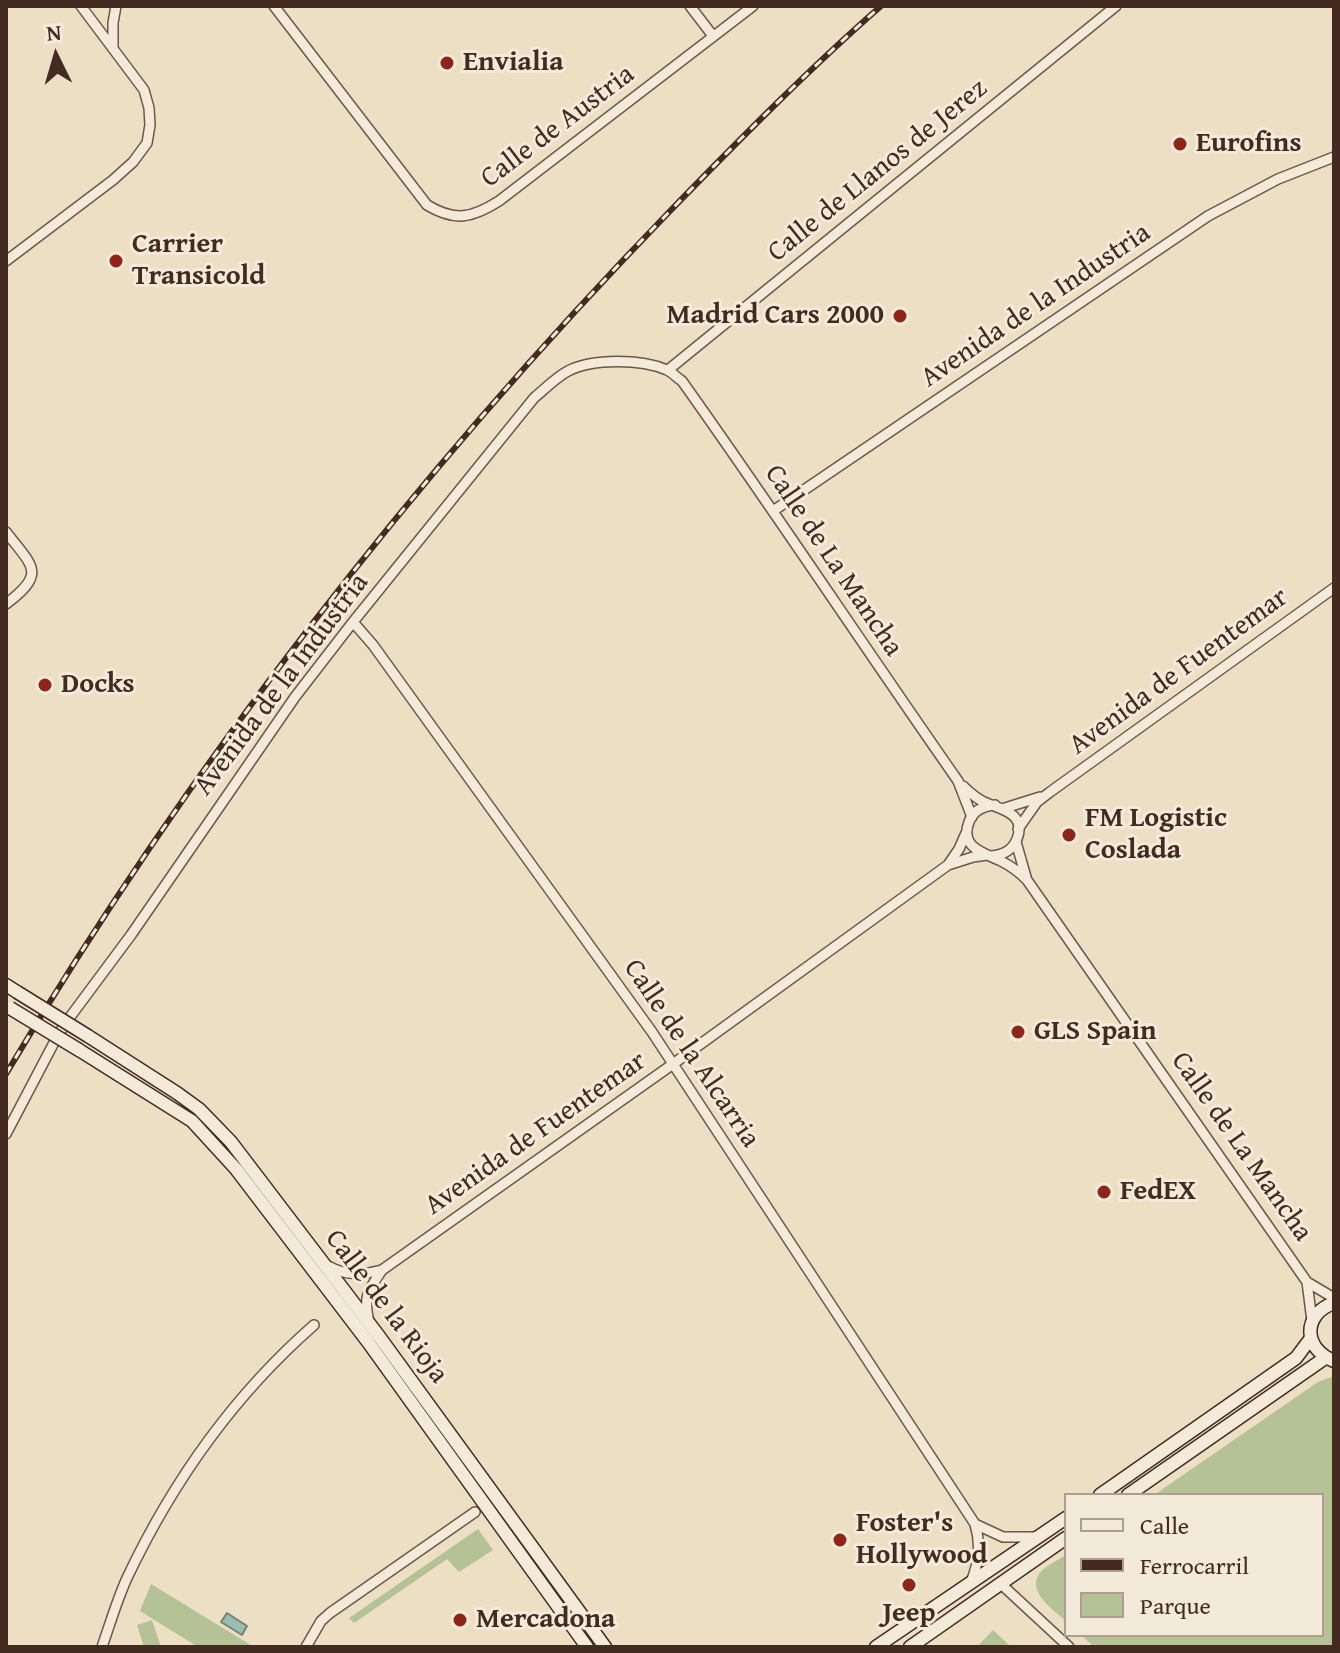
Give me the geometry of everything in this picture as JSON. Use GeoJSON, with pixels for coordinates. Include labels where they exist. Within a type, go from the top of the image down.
{"type":"FeatureCollection","features":[{"type":"Feature","properties":{"kind":"main road","name":"Calle de la Rioja"},"geometry":{"type":"LineString","coordinates":[[12,988],[177,1093],[231,1142],[370,1325],[605,1647]]}},
{"type":"Feature","properties":{"kind":"main road","name":"Calle de la Rioja"},"geometry":{"type":"LineString","coordinates":[[8,1006],[192,1121],[236,1169],[368,1342],[587,1647]]}},
{"type":"Feature","properties":{"kind":"main road"},"geometry":{"type":"LineString","coordinates":[[1131,1493],[1330,1360],[1316,1350],[1311,1338],[1312,1321],[1324,1306],[1334,1300]]}},
{"type":"Feature","properties":{"kind":"main road"},"geometry":{"type":"LineString","coordinates":[[1103,1493],[1296,1358],[1311,1338]]}},
{"type":"Feature","properties":{"kind":"main road"},"geometry":{"type":"LineString","coordinates":[[876,1647],[1064,1519]]}},
{"type":"Feature","properties":{"kind":"main road"},"geometry":{"type":"LineString","coordinates":[[910,1647],[1064,1539]]}},
{"type":"Feature","properties":{"kind":"street"},"geometry":{"type":"LineString","coordinates":[[6,261],[113,180],[133,162],[147,143],[150,125],[144,90],[81,6]]}},
{"type":"Feature","properties":{"kind":"street"},"geometry":{"type":"LineString","coordinates":[[113,48],[116,6]]}},
{"type":"Feature","properties":{"kind":"street","name":"Calle de Austria"},"geometry":{"type":"LineString","coordinates":[[274,6],[427,205],[449,215],[464,217],[482,212],[499,201],[753,6]]}},
{"type":"Feature","properties":{"kind":"street"},"geometry":{"type":"LineString","coordinates":[[690,6],[713,36]]}},
{"type":"Feature","properties":{"kind":"street","name":"Calle de Llanos de Jerez"},"geometry":{"type":"LineString","coordinates":[[668,370],[1116,6]]}},
{"type":"Feature","properties":{"kind":"street","name":"Avenida de la Industria"},"geometry":{"type":"LineString","coordinates":[[773,511],[1208,216],[1278,179],[1334,157]]}},
{"type":"Feature","properties":{"kind":"street","name":"Avenida de la Industria"},"geometry":{"type":"LineString","coordinates":[[6,1134],[70,1017],[131,935],[295,697],[534,398],[570,370],[606,362],[641,364],[668,370]]}},
{"type":"Feature","properties":{"kind":"street","name":"Calle de La Mancha"},"geometry":{"type":"LineString","coordinates":[[668,370],[682,381],[958,781],[975,797],[1000,807]]}},
{"type":"Feature","properties":{"kind":"street"},"geometry":{"type":"LineString","coordinates":[[6,532],[26,558],[32,577],[29,585],[6,604]]}},
{"type":"Feature","properties":{"kind":"street","name":"Avenida de Fuentemar"},"geometry":{"type":"LineString","coordinates":[[1018,829],[1037,802],[1050,792],[1334,588]]}},
{"type":"Feature","properties":{"kind":"street","name":"Calle de la Alcarria"},"geometry":{"type":"LineString","coordinates":[[353,622],[373,645],[673,1064],[975,1524]]}},
{"type":"Feature","properties":{"kind":"street","name":"Calle de La Mancha"},"geometry":{"type":"LineString","coordinates":[[958,781],[970,822]]}},
{"type":"Feature","properties":{"kind":"street","name":"Avenida de Fuentemar"},"geometry":{"type":"LineString","coordinates":[[1000,807],[1050,792]]}},
{"type":"Feature","properties":{"kind":"street"},"geometry":{"type":"LineString","coordinates":[[1000,807],[1014,817],[1018,829],[1016,842],[1005,853],[988,856],[976,850],[969,840],[970,822],[981,808],[1000,807]]}},
{"type":"Feature","properties":{"kind":"street","name":"Avenida de Fuentemar"},"geometry":{"type":"LineString","coordinates":[[948,865],[959,849],[970,822]]}},
{"type":"Feature","properties":{"kind":"street","name":"Calle de La Mancha"},"geometry":{"type":"LineString","coordinates":[[1016,842],[1027,880]]}},
{"type":"Feature","properties":{"kind":"street","name":"Calle de La Mancha"},"geometry":{"type":"LineString","coordinates":[[988,856],[1013,868],[1027,880],[1307,1282],[1334,1300]]}},
{"type":"Feature","properties":{"kind":"street","name":"Avenida de Fuentemar"},"geometry":{"type":"LineString","coordinates":[[382,1270],[948,865],[963,859],[988,856]]}},
{"type":"Feature","properties":{"kind":"street"},"geometry":{"type":"LineString","coordinates":[[324,1264],[348,1274],[382,1270]]}},
{"type":"Feature","properties":{"kind":"street"},"geometry":{"type":"LineString","coordinates":[[370,1325],[366,1297],[382,1270]]}},
{"type":"Feature","properties":{"kind":"street","name":"Calle de La Mancha"},"geometry":{"type":"LineString","coordinates":[[1307,1282],[1312,1321]]}},
{"type":"Feature","properties":{"kind":"street"},"geometry":{"type":"LineString","coordinates":[[102,1647],[126,1580],[169,1501],[211,1435],[256,1381],[314,1325]]}},
{"type":"Feature","properties":{"kind":"street"},"geometry":{"type":"LineString","coordinates":[[306,1647],[321,1621],[330,1613],[475,1512]]}},
{"type":"Feature","properties":{"kind":"street"},"geometry":{"type":"LineString","coordinates":[[975,1524],[1003,1537],[1039,1537]]}},
{"type":"Feature","properties":{"kind":"street"},"geometry":{"type":"LineString","coordinates":[[970,1585],[980,1549],[975,1524]]}},
{"type":"Feature","properties":{"kind":"street"},"geometry":{"type":"LineString","coordinates":[[1001,1584],[1069,1647]]}},
{"type":"Feature","properties":{"kind":"green space"},"geometry":{"type":"Polygon","coordinates":[[[1334,1376],[1334,1647],[1094,1647],[1083,1637],[1324,1637],[1324,1493],[1157,1493],[1318,1382],[1334,1376]]]}},
{"type":"Feature","properties":{"kind":"green space"},"geometry":{"type":"Polygon","coordinates":[[[478,1529],[493,1550],[459,1572],[447,1559],[354,1623],[349,1618],[478,1529]]]}},
{"type":"Feature","properties":{"kind":"green space"},"geometry":{"type":"Polygon","coordinates":[[[1064,1556],[1064,1619],[1036,1588],[1039,1574],[1064,1556]]]}},
{"type":"Feature","properties":{"kind":"green space"},"geometry":{"type":"Polygon","coordinates":[[[151,1584],[254,1647],[198,1647],[140,1611],[151,1584]]]}},
{"type":"Feature","properties":{"kind":"green space"},"geometry":{"type":"Polygon","coordinates":[[[152,1620],[161,1647],[144,1647],[137,1625],[152,1620]]]}},
{"type":"Feature","properties":{"kind":"green space"},"geometry":{"type":"Polygon","coordinates":[[[993,1630],[1011,1647],[977,1647],[993,1630]]]}},
{"type":"Feature","properties":{"kind":"water"},"geometry":{"type":"Polygon","coordinates":[[[227,1613],[247,1626],[242,1635],[221,1622],[227,1613]]]}},
{"type":"Feature","properties":{"kind":"railway"},"geometry":{"type":"LineString","coordinates":[[6,1074],[78,958],[231,732],[313,622],[398,516],[577,309],[800,80],[881,6]]}},
{"type":"Feature","properties":{"kind":"place","name":"Envialia"},"geometry":{"type":"Point","coordinates":[447,63]}},
{"type":"Feature","properties":{"kind":"place","name":"Eurofins"},"geometry":{"type":"Point","coordinates":[1180,144]}},
{"type":"Feature","properties":{"kind":"place","name":"Carrier Transicold"},"geometry":{"type":"Point","coordinates":[116,261]}},
{"type":"Feature","properties":{"kind":"place","name":"Madrid Cars 2000"},"geometry":{"type":"Point","coordinates":[900,316]}},
{"type":"Feature","properties":{"kind":"place","name":"Docks"},"geometry":{"type":"Point","coordinates":[45,685]}},
{"type":"Feature","properties":{"kind":"place","name":"FM Logistic Coslada"},"geometry":{"type":"Point","coordinates":[1069,835]}},
{"type":"Feature","properties":{"kind":"place","name":"GLS Spain"},"geometry":{"type":"Point","coordinates":[1018,1032]}},
{"type":"Feature","properties":{"kind":"place","name":"FedEX"},"geometry":{"type":"Point","coordinates":[1104,1192]}},
{"type":"Feature","properties":{"kind":"place","name":"Foster's Hollywood"},"geometry":{"type":"Point","coordinates":[840,1540]}},
{"type":"Feature","properties":{"kind":"place","name":"Jeep"},"geometry":{"type":"Point","coordinates":[909,1585]}},
{"type":"Feature","properties":{"kind":"place","name":"Mercadona"},"geometry":{"type":"Point","coordinates":[460,1620]}}]}
